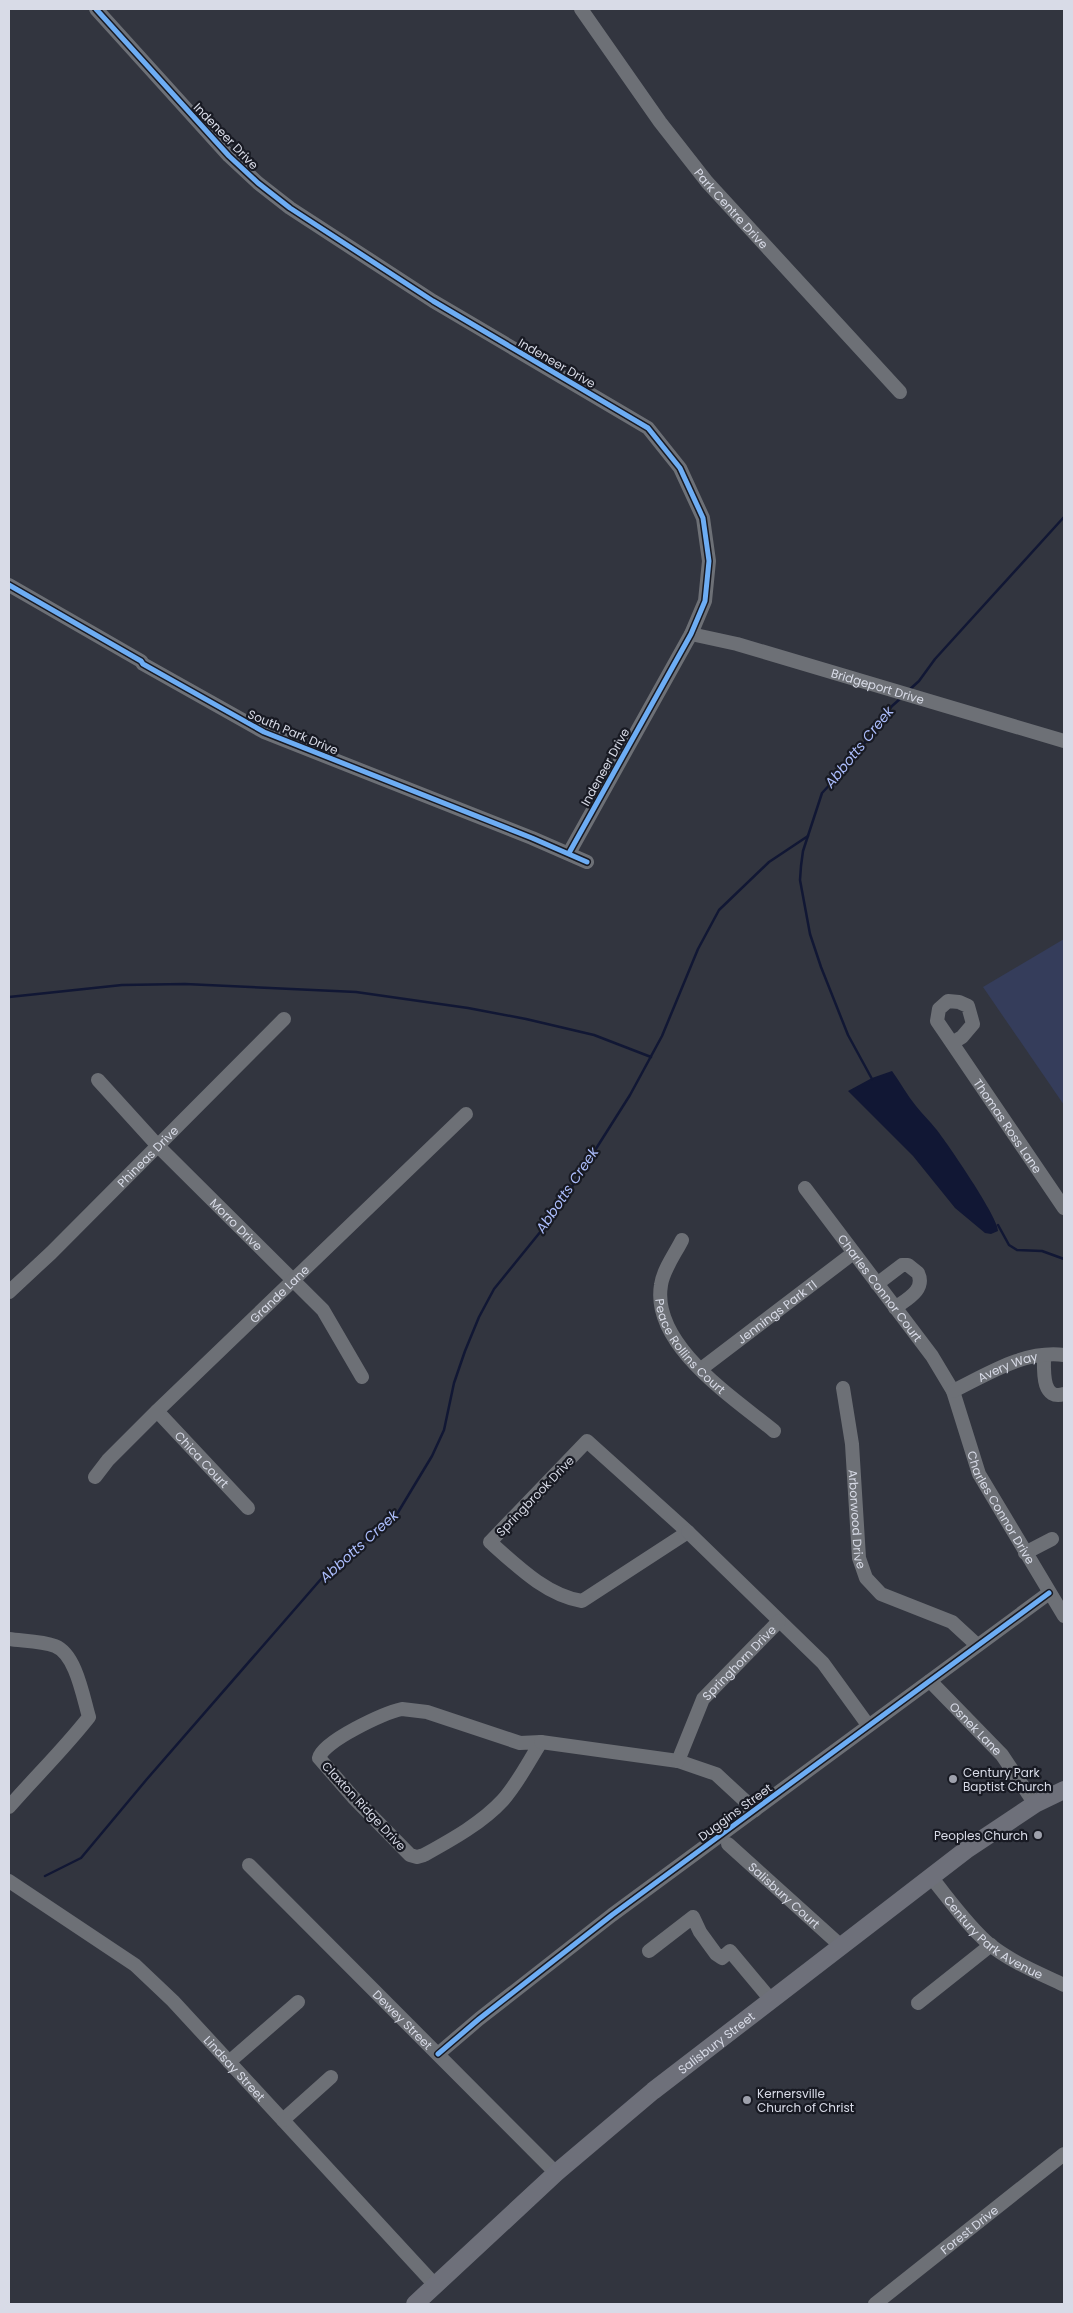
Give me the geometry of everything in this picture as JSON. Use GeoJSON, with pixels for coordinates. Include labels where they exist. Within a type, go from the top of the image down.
{"type":"FeatureCollection","features":[{"type":"Feature","properties":{"kind":"main road","name":"Salisbury Street"},"geometry":{"type":"LineString","coordinates":[[415,2304],[556,2173],[653,2091],[931,1876],[1035,1804],[1064,1790]]}},
{"type":"Feature","properties":{"kind":"street","name":"Indeneer Drive"},"geometry":{"type":"LineString","coordinates":[[96,9],[229,156],[258,183],[290,208],[433,301],[648,428],[680,468],[703,518],[709,562],[705,601],[691,634],[570,853]]}},
{"type":"Feature","properties":{"kind":"street","name":"Park Centre Drive"},"geometry":{"type":"LineString","coordinates":[[581,9],[660,122],[707,182],[900,392]]}},
{"type":"Feature","properties":{"kind":"street","name":"South Park Drive"},"geometry":{"type":"LineString","coordinates":[[9,585],[141,661],[143,664],[264,732],[570,853],[587,862]]}},
{"type":"Feature","properties":{"kind":"street","name":"Bridgeport Drive"},"geometry":{"type":"LineString","coordinates":[[691,634],[737,644],[1064,742]]}},
{"type":"Feature","properties":{"kind":"street","name":"Phineas Drive"},"geometry":{"type":"LineString","coordinates":[[9,1292],[51,1253],[284,1019]]}},
{"type":"Feature","properties":{"kind":"street","name":"Thomas Ross Lane"},"geometry":{"type":"LineString","coordinates":[[952,1043],[1064,1208]]}},
{"type":"Feature","properties":{"kind":"street","name":"Morro Drive"},"geometry":{"type":"LineString","coordinates":[[98,1080],[158,1146],[293,1278],[323,1310],[362,1377]]}},
{"type":"Feature","properties":{"kind":"street","name":"Grande Lane"},"geometry":{"type":"LineString","coordinates":[[95,1477],[108,1460],[157,1411],[293,1278],[466,1114]]}},
{"type":"Feature","properties":{"kind":"street","name":"Charles Connor Court"},"geometry":{"type":"LineString","coordinates":[[805,1188],[852,1254],[932,1356],[953,1391]]}},
{"type":"Feature","properties":{"kind":"street","name":"Peace Rollins Court"},"geometry":{"type":"LineString","coordinates":[[682,1240],[661,1284],[660,1310],[669,1333],[719,1386],[774,1431]]}},
{"type":"Feature","properties":{"kind":"street","name":"Jennings Park Tl"},"geometry":{"type":"LineString","coordinates":[[701,1369],[852,1254]]}},
{"type":"Feature","properties":{"kind":"street"},"geometry":{"type":"LineString","coordinates":[[877,1284],[902,1265],[908,1266],[918,1273],[920,1284],[917,1291],[895,1308]]}},
{"type":"Feature","properties":{"kind":"street"},"geometry":{"type":"LineString","coordinates":[[1044,1355],[1046,1386],[1050,1393],[1058,1396],[1064,1394]]}},
{"type":"Feature","properties":{"kind":"street","name":"Avery Way"},"geometry":{"type":"LineString","coordinates":[[953,1391],[1016,1360],[1044,1355],[1064,1355]]}},
{"type":"Feature","properties":{"kind":"street","name":"Arborwood Drive"},"geometry":{"type":"LineString","coordinates":[[843,1388],[852,1444],[859,1558],[866,1578],[881,1594],[952,1622],[977,1645]]}},
{"type":"Feature","properties":{"kind":"street","name":"Charles Connor Drive"},"geometry":{"type":"LineString","coordinates":[[953,1391],[979,1474],[1064,1616]]}},
{"type":"Feature","properties":{"kind":"street","name":"Chica Court"},"geometry":{"type":"LineString","coordinates":[[157,1411],[248,1508]]}},
{"type":"Feature","properties":{"kind":"street","name":"Springbrook Drive"},"geometry":{"type":"LineString","coordinates":[[688,1532],[582,1600],[570,1598],[528,1575],[490,1542],[587,1441],[688,1532],[823,1663],[868,1725]]}},
{"type":"Feature","properties":{"kind":"street"},"geometry":{"type":"LineString","coordinates":[[1025,1553],[1052,1539]]}},
{"type":"Feature","properties":{"kind":"street","name":"Duggins Street"},"geometry":{"type":"LineString","coordinates":[[438,2054],[479,2019],[612,1915],[1049,1593]]}},
{"type":"Feature","properties":{"kind":"street","name":"Springhorn Drive"},"geometry":{"type":"LineString","coordinates":[[678,1760],[703,1699],[779,1621]]}},
{"type":"Feature","properties":{"kind":"street"},"geometry":{"type":"LineString","coordinates":[[9,1639],[54,1645],[64,1650],[71,1659],[89,1717],[68,1744],[29,1783],[9,1807]]}},
{"type":"Feature","properties":{"kind":"street","name":"Osnek Lane"},"geometry":{"type":"LineString","coordinates":[[930,1681],[1002,1755],[1035,1804]]}},
{"type":"Feature","properties":{"kind":"street","name":"Claxton Ridge Drive"},"geometry":{"type":"LineString","coordinates":[[541,1742],[502,1802],[468,1828],[417,1858],[410,1855],[352,1796],[320,1758],[323,1750],[344,1736],[384,1715],[402,1709],[434,1714],[520,1743],[541,1742],[678,1760],[716,1774],[754,1810]]}},
{"type":"Feature","properties":{"kind":"street","name":"Salisbury Court"},"geometry":{"type":"LineString","coordinates":[[728,1844],[841,1946]]}},
{"type":"Feature","properties":{"kind":"street","name":"Dewey Street"},"geometry":{"type":"LineString","coordinates":[[249,1865],[556,2173]]}},
{"type":"Feature","properties":{"kind":"street","name":"Century Park Avenue"},"geometry":{"type":"LineString","coordinates":[[931,1876],[974,1929],[991,1945],[1020,1963],[1064,1985]]}},
{"type":"Feature","properties":{"kind":"street","name":"Lindsay Street"},"geometry":{"type":"LineString","coordinates":[[9,1881],[135,1965],[173,2001],[435,2285]]}},
{"type":"Feature","properties":{"kind":"street"},"geometry":{"type":"LineString","coordinates":[[649,1951],[693,1917],[700,1932],[716,1954],[722,1958],[730,1951],[771,2000]]}},
{"type":"Feature","properties":{"kind":"street"},"geometry":{"type":"LineString","coordinates":[[918,2003],[991,1945]]}},
{"type":"Feature","properties":{"kind":"street"},"geometry":{"type":"LineString","coordinates":[[229,2062],[298,2002]]}},
{"type":"Feature","properties":{"kind":"street"},"geometry":{"type":"LineString","coordinates":[[283,2120],[331,2078]]}},
{"type":"Feature","properties":{"kind":"street","name":"Forest Drive"},"geometry":{"type":"LineString","coordinates":[[875,2304],[1064,2154]]}},
{"type":"Feature","properties":{"kind":"shaded area"},"geometry":{"type":"Polygon","coordinates":[[[1064,939],[1064,1105],[983,987],[1064,939]]]}},
{"type":"Feature","properties":{"kind":"shaded area"},"geometry":{"type":"Polygon","coordinates":[[[892,1071],[918,1109],[936,1129],[961,1164],[991,1212],[998,1231],[991,1234],[985,1233],[955,1208],[913,1156],[848,1091],[872,1078],[892,1071]]]}},
{"type":"Feature","properties":{"kind":"waterway","name":"Abbotts Creek"},"geometry":{"type":"LineString","coordinates":[[908,691],[919,681],[935,659],[1064,517]]}},
{"type":"Feature","properties":{"kind":"waterway"},"geometry":{"type":"LineString","coordinates":[[872,1079],[848,1035],[821,967],[810,934],[800,880],[801,866],[803,851],[822,793],[849,764],[892,706],[901,698]]}},
{"type":"Feature","properties":{"kind":"waterway","name":"Abbotts Creek"},"geometry":{"type":"LineString","coordinates":[[45,1876],[81,1858],[147,1779],[328,1571],[397,1514],[432,1456],[444,1430],[454,1383],[479,1317],[494,1289],[554,1215],[630,1095],[662,1036],[698,949],[719,910],[769,862],[808,836]]}},
{"type":"Feature","properties":{"kind":"waterway"},"geometry":{"type":"LineString","coordinates":[[9,997],[122,985],[185,984],[356,992],[468,1008],[526,1019],[594,1035],[651,1057]]}},
{"type":"Feature","properties":{"kind":"waterway"},"geometry":{"type":"LineString","coordinates":[[998,1225],[1009,1245],[1017,1250],[1042,1251],[1064,1259]]}},
{"type":"Feature","properties":{"kind":"cycle path"},"geometry":{"type":"LineString","coordinates":[[96,9],[229,156],[258,183],[290,208],[433,301],[648,428],[680,468],[703,518],[709,561],[705,601],[691,634],[569,853]]}},
{"type":"Feature","properties":{"kind":"cycle path"},"geometry":{"type":"LineString","coordinates":[[9,585],[141,661],[143,664],[264,732],[532,838],[587,862]]}},
{"type":"Feature","properties":{"kind":"cycle path"},"geometry":{"type":"LineString","coordinates":[[438,2054],[479,2019],[612,1915],[1049,1593]]}},
{"type":"Feature","properties":{"kind":"place","name":"Century Park Baptist Church"},"geometry":{"type":"Point","coordinates":[953,1779]}},
{"type":"Feature","properties":{"kind":"place","name":"Peoples Church"},"geometry":{"type":"Point","coordinates":[1038,1835]}},
{"type":"Feature","properties":{"kind":"place","name":"Kernersville Church of Christ"},"geometry":{"type":"Point","coordinates":[747,2100]}}]}
